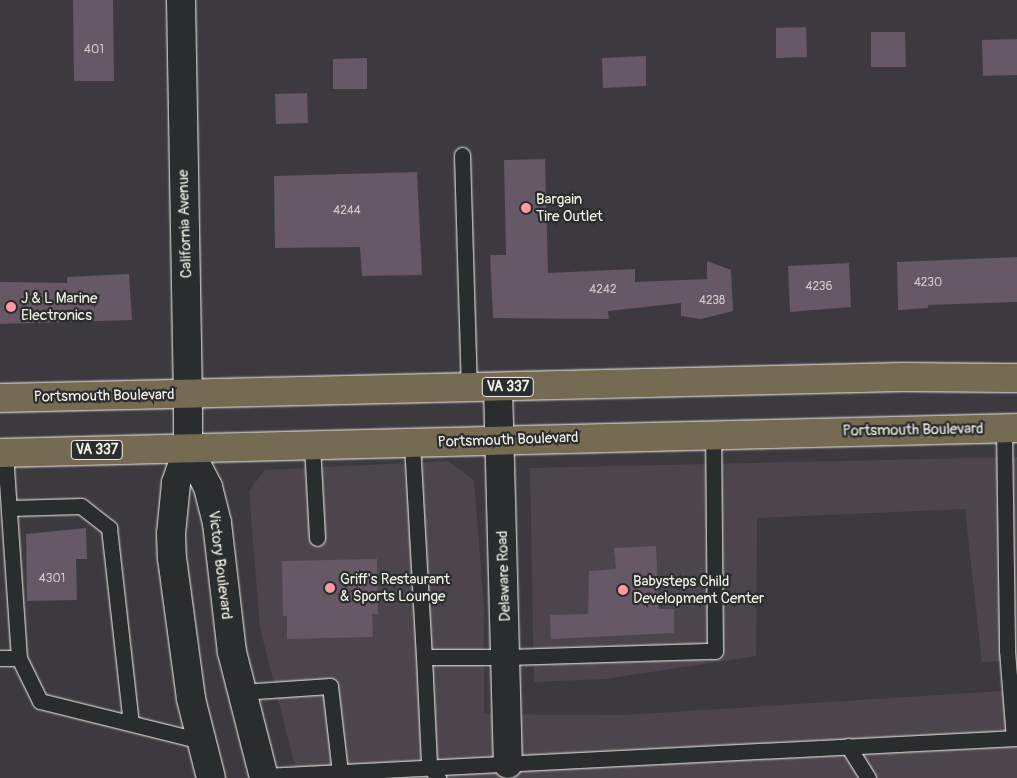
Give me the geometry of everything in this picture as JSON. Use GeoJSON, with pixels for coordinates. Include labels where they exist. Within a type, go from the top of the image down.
{"type":"FeatureCollection","features":[{"type":"Feature","properties":{"kind":"main road","name":"Portsmouth Boulevard"},"geometry":{"type":"LineString","coordinates":[[0,398],[903,378],[1017,378]]}},
{"type":"Feature","properties":{"kind":"main road","name":"Portsmouth Boulevard"},"geometry":{"type":"LineString","coordinates":[[3,453],[1010,428]]}},
{"type":"Feature","properties":{"kind":"street","name":"California Avenue"},"geometry":{"type":"LineString","coordinates":[[181,0],[188,448]]}},
{"type":"Feature","properties":{"kind":"street","name":"Delaware Road"},"geometry":{"type":"LineString","coordinates":[[498,387],[507,657],[508,764]]}},
{"type":"Feature","properties":{"kind":"street","name":"Victory Boulevard"},"geometry":{"type":"LineString","coordinates":[[188,448],[208,488],[218,522],[222,581],[241,692],[264,777]]}},
{"type":"Feature","properties":{"kind":"street"},"geometry":{"type":"LineString","coordinates":[[188,448],[176,484],[171,542],[192,699],[211,778]]}},
{"type":"Feature","properties":{"kind":"lane"},"geometry":{"type":"LineString","coordinates":[[462,155],[469,388]]}},
{"type":"Feature","properties":{"kind":"lane"},"geometry":{"type":"LineString","coordinates":[[264,777],[429,765],[508,764],[1016,738],[1012,650],[1010,428]]}},
{"type":"Feature","properties":{"kind":"lane"},"geometry":{"type":"LineString","coordinates":[[424,657],[507,657],[715,651],[713,435]]}},
{"type":"Feature","properties":{"kind":"lane"},"geometry":{"type":"LineString","coordinates":[[412,442],[429,765],[438,778]]}},
{"type":"Feature","properties":{"kind":"lane"},"geometry":{"type":"LineString","coordinates":[[312,445],[317,538]]}},
{"type":"Feature","properties":{"kind":"lane"},"geometry":{"type":"LineString","coordinates":[[3,453],[9,508],[19,658],[40,701],[202,740]]}},
{"type":"Feature","properties":{"kind":"lane"},"geometry":{"type":"LineString","coordinates":[[9,508],[81,506],[109,528],[131,723]]}},
{"type":"Feature","properties":{"kind":"lane"},"geometry":{"type":"LineString","coordinates":[[0,658],[19,658]]}},
{"type":"Feature","properties":{"kind":"lane"},"geometry":{"type":"LineString","coordinates":[[241,692],[330,686],[340,772]]}},
{"type":"Feature","properties":{"kind":"lane"},"geometry":{"type":"LineString","coordinates":[[848,746],[868,778]]}},
{"type":"Feature","properties":{"kind":"shaded area"},"geometry":{"type":"Polygon","coordinates":[[[1017,457],[1017,660],[982,662],[965,509],[757,518],[756,656],[605,679],[534,682],[530,468],[1017,457]]]}},
{"type":"Feature","properties":{"kind":"shaded area"},"geometry":{"type":"Polygon","coordinates":[[[448,461],[474,480],[484,608],[484,714],[625,715],[1017,690],[1017,778],[298,778],[260,628],[249,491],[265,470],[448,461]]]}},
{"type":"Feature","properties":{"kind":"building"},"geometry":{"type":"Polygon","coordinates":[[[73,0],[113,0],[114,81],[74,81],[73,0]]]}},
{"type":"Feature","properties":{"kind":"building"},"geometry":{"type":"Polygon","coordinates":[[[806,27],[807,57],[776,58],[776,28],[806,27]]]}},
{"type":"Feature","properties":{"kind":"building"},"geometry":{"type":"Polygon","coordinates":[[[871,32],[905,32],[906,67],[871,67],[871,32]]]}},
{"type":"Feature","properties":{"kind":"building"},"geometry":{"type":"Polygon","coordinates":[[[1017,39],[1017,75],[983,76],[982,40],[1017,39]]]}},
{"type":"Feature","properties":{"kind":"building"},"geometry":{"type":"Polygon","coordinates":[[[646,56],[646,86],[603,88],[602,58],[646,56]]]}},
{"type":"Feature","properties":{"kind":"building"},"geometry":{"type":"Polygon","coordinates":[[[367,58],[367,89],[333,89],[333,59],[367,58]]]}},
{"type":"Feature","properties":{"kind":"building"},"geometry":{"type":"Polygon","coordinates":[[[307,93],[308,123],[276,124],[275,94],[307,93]]]}},
{"type":"Feature","properties":{"kind":"building"},"geometry":{"type":"Polygon","coordinates":[[[545,159],[548,273],[635,269],[635,282],[707,279],[707,261],[731,270],[733,311],[701,319],[681,316],[681,303],[608,311],[609,319],[493,318],[490,255],[506,255],[504,160],[545,159]]]}},
{"type":"Feature","properties":{"kind":"building"},"geometry":{"type":"Polygon","coordinates":[[[417,172],[422,275],[362,276],[360,247],[275,248],[274,176],[417,172]]]}},
{"type":"Feature","properties":{"kind":"building"},"geometry":{"type":"Polygon","coordinates":[[[1017,257],[1017,302],[928,305],[928,308],[898,310],[897,262],[1017,257]]]}},
{"type":"Feature","properties":{"kind":"building"},"geometry":{"type":"Polygon","coordinates":[[[849,263],[851,307],[790,312],[788,266],[849,263]]]}},
{"type":"Feature","properties":{"kind":"building"},"geometry":{"type":"Polygon","coordinates":[[[129,274],[132,320],[0,324],[0,282],[67,283],[67,277],[129,274]]]}},
{"type":"Feature","properties":{"kind":"building"},"geometry":{"type":"Polygon","coordinates":[[[86,528],[87,559],[76,559],[77,600],[27,601],[26,534],[86,528]]]}},
{"type":"Feature","properties":{"kind":"building","name":"Babysteps Child Development Center"},"geometry":{"type":"Polygon","coordinates":[[[656,546],[659,609],[674,609],[674,633],[551,639],[550,615],[588,614],[589,571],[616,569],[614,548],[656,546]]]}},
{"type":"Feature","properties":{"kind":"building","name":"Griff's Restaurant & Sports Lounge"},"geometry":{"type":"Polygon","coordinates":[[[377,559],[378,614],[372,614],[373,637],[287,639],[287,616],[283,616],[282,561],[377,559]]]}},
{"type":"Feature","properties":{"kind":"place","name":"Bargain Tire Outlet"},"geometry":{"type":"Point","coordinates":[526,208]}},
{"type":"Feature","properties":{"kind":"place","name":"J & L Marine Electronics"},"geometry":{"type":"Point","coordinates":[11,307]}},
{"type":"Feature","properties":{"kind":"place","name":"Griff's Restaurant & Sports Lounge"},"geometry":{"type":"Point","coordinates":[330,588]}},
{"type":"Feature","properties":{"kind":"place","name":"Babysteps Child Development Center"},"geometry":{"type":"Point","coordinates":[623,590]}}]}
